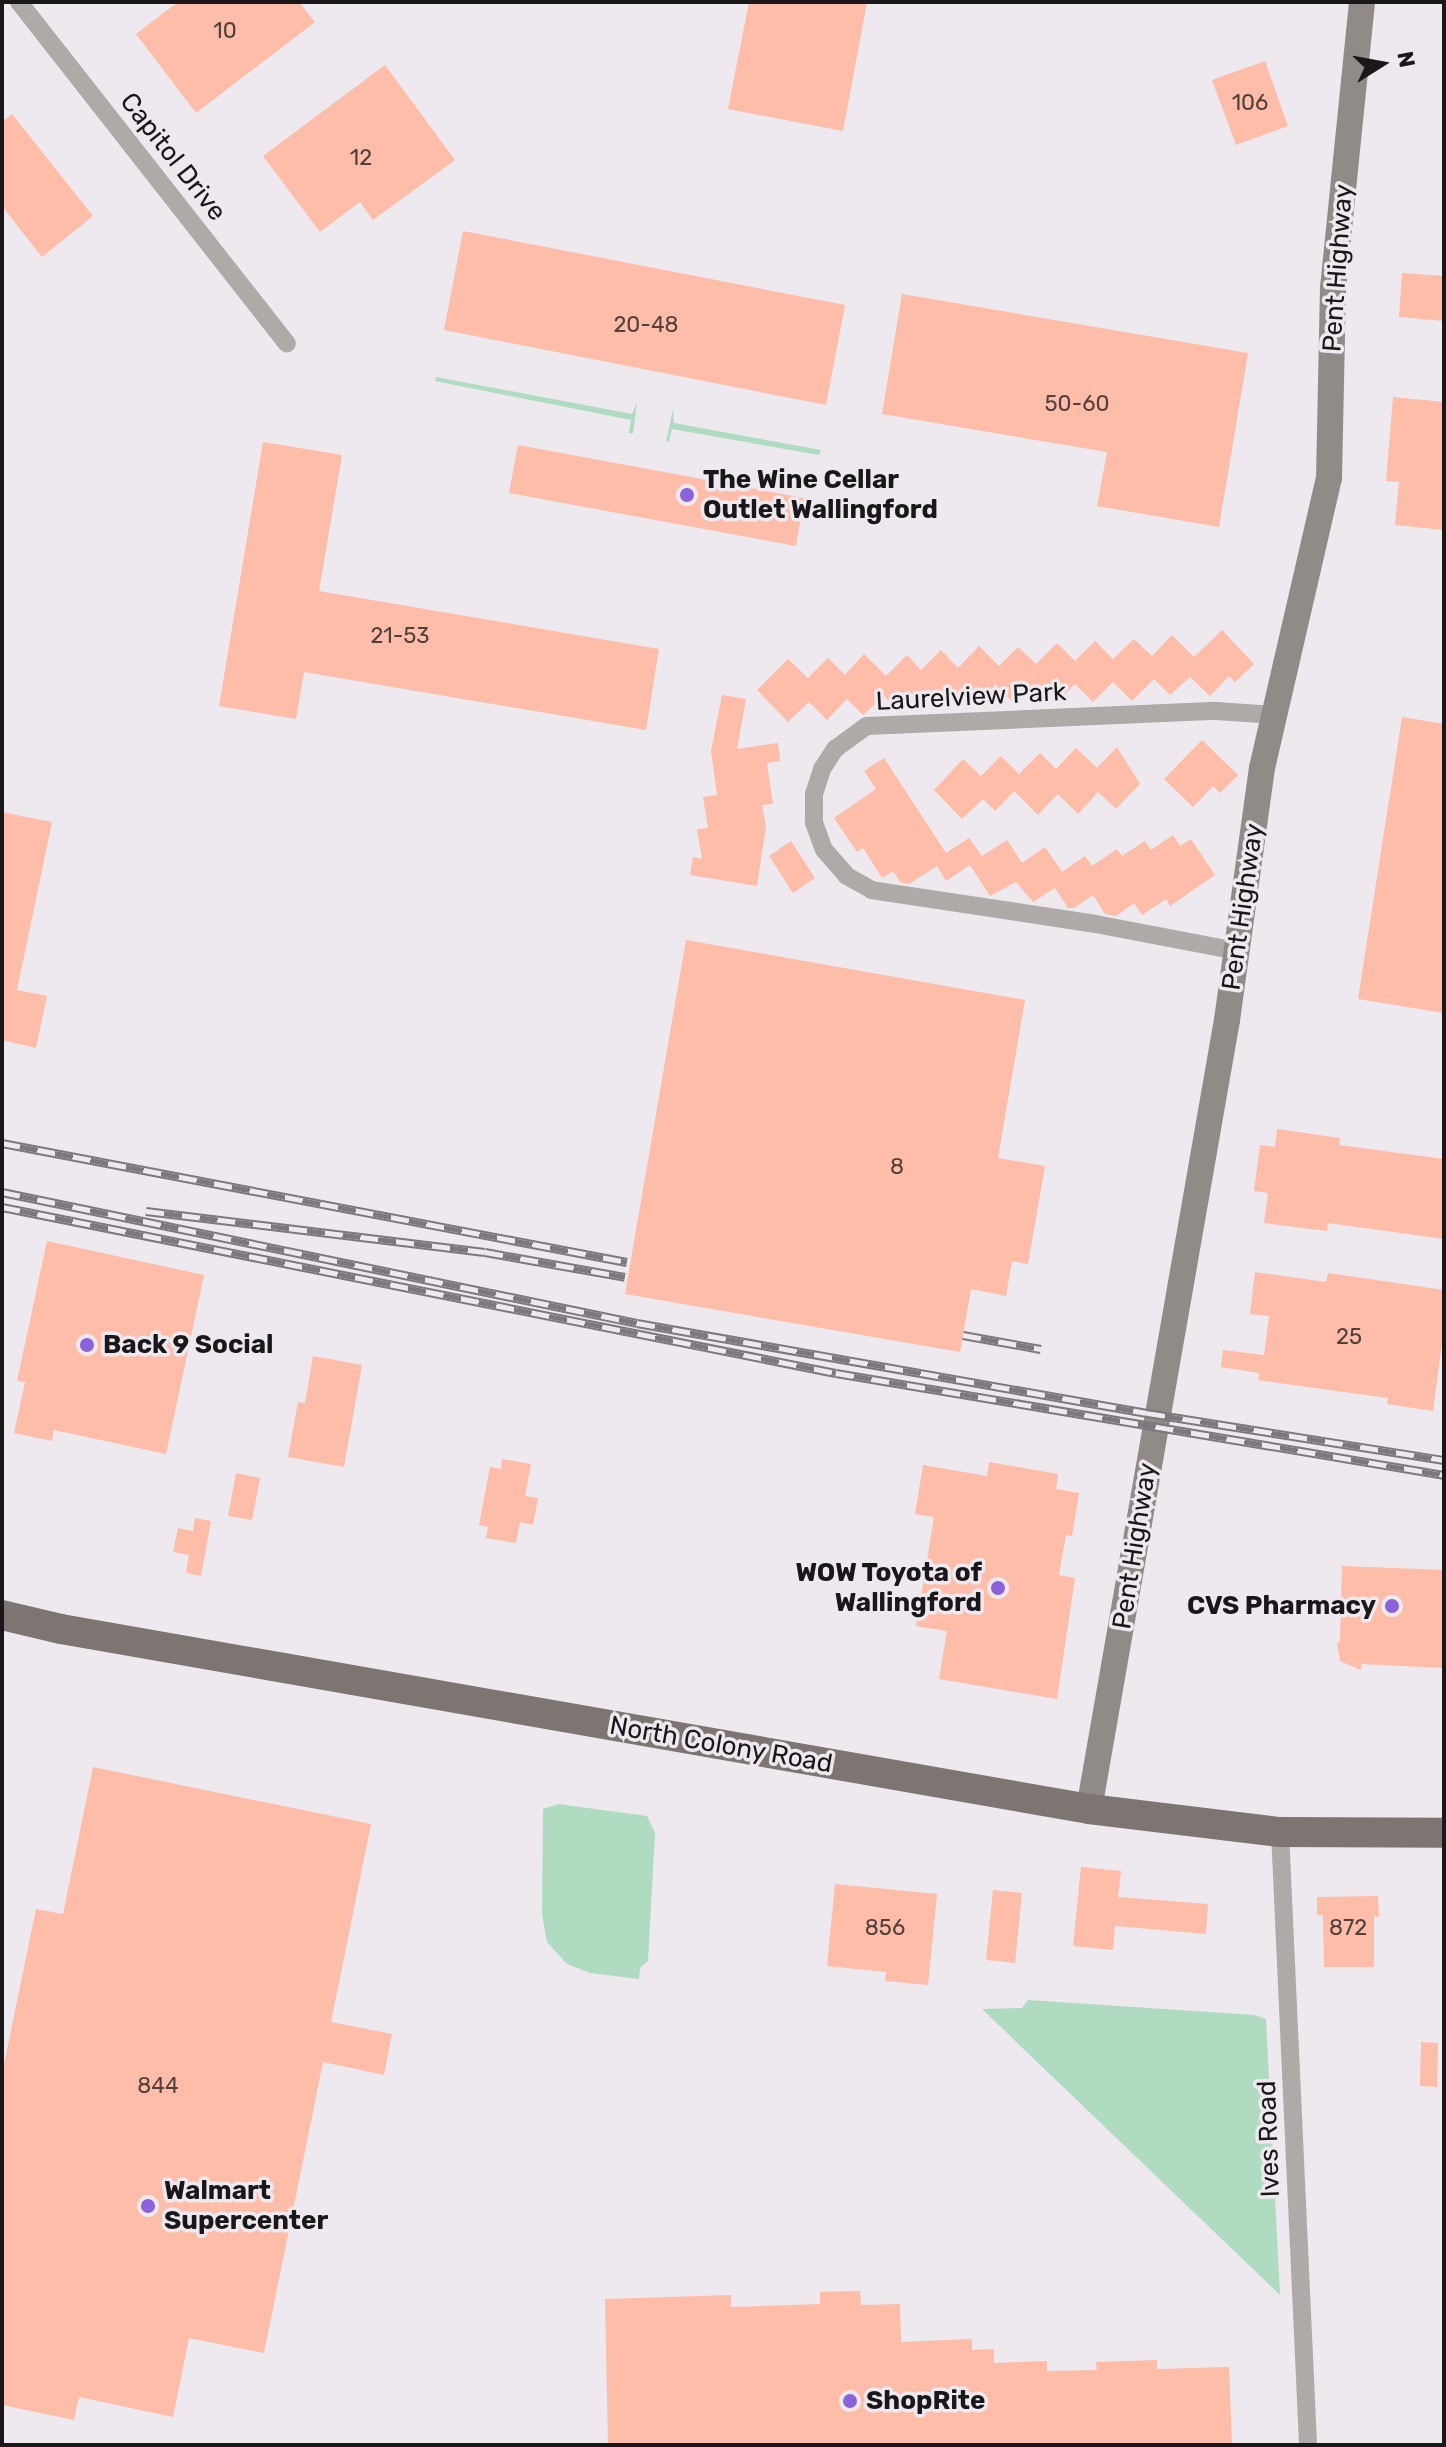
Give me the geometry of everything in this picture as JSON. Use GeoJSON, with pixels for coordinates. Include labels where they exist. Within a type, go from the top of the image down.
{"type":"FeatureCollection","features":[{"type":"Feature","properties":{"kind":"main road","name":"North Colony Road"},"geometry":{"type":"LineString","coordinates":[[2,1615],[61,1629],[1089,1809],[1280,1832],[1444,1833]]}},
{"type":"Feature","properties":{"kind":"street","name":"Capitol Drive"},"geometry":{"type":"LineString","coordinates":[[19,2],[287,344]]}},
{"type":"Feature","properties":{"kind":"street","name":"Pent Highway"},"geometry":{"type":"LineString","coordinates":[[1089,1809],[1237,951],[1262,768],[1329,478],[1333,288],[1362,2]]}},
{"type":"Feature","properties":{"kind":"street","name":"Laurelview Park"},"geometry":{"type":"LineString","coordinates":[[1237,951],[1096,924],[872,890],[847,876],[824,850],[814,822],[814,794],[822,769],[835,749],[867,726],[1216,711],[1274,715]]}},
{"type":"Feature","properties":{"kind":"street","name":"Ives Road"},"geometry":{"type":"LineString","coordinates":[[1280,1832],[1308,2445]]}},
{"type":"Feature","properties":{"kind":"green space"},"geometry":{"type":"Polygon","coordinates":[[[436,377],[632,414],[637,403],[633,433],[629,433],[631,420],[435,381],[436,377]]]}},
{"type":"Feature","properties":{"kind":"green space"},"geometry":{"type":"Polygon","coordinates":[[[673,409],[674,423],[821,450],[819,455],[672,429],[666,442],[673,409]]]}},
{"type":"Feature","properties":{"kind":"green space"},"geometry":{"type":"Polygon","coordinates":[[[558,1804],[647,1816],[655,1833],[648,1961],[640,1968],[639,1979],[590,1973],[567,1964],[547,1942],[542,1914],[543,1809],[558,1804]]]}},
{"type":"Feature","properties":{"kind":"green space"},"geometry":{"type":"Polygon","coordinates":[[[1028,2000],[1254,2015],[1266,2019],[1280,2295],[982,2009],[1022,2008],[1028,2000]]]}},
{"type":"Feature","properties":{"kind":"building"},"geometry":{"type":"Polygon","coordinates":[[[178,2],[299,2],[315,22],[196,113],[136,34],[178,2]]]}},
{"type":"Feature","properties":{"kind":"building"},"geometry":{"type":"Polygon","coordinates":[[[749,2],[867,2],[843,131],[728,109],[749,2]]]}},
{"type":"Feature","properties":{"kind":"building"},"geometry":{"type":"Polygon","coordinates":[[[1265,61],[1288,126],[1236,145],[1212,80],[1265,61]]]}},
{"type":"Feature","properties":{"kind":"building"},"geometry":{"type":"Polygon","coordinates":[[[385,65],[455,160],[373,220],[360,202],[320,232],[263,156],[385,65]]]}},
{"type":"Feature","properties":{"kind":"building"},"geometry":{"type":"Polygon","coordinates":[[[12,114],[93,216],[42,257],[2,206],[2,122],[12,114]]]}},
{"type":"Feature","properties":{"kind":"building"},"geometry":{"type":"Polygon","coordinates":[[[463,231],[845,305],[826,405],[444,330],[463,231]]]}},
{"type":"Feature","properties":{"kind":"building"},"geometry":{"type":"Polygon","coordinates":[[[1402,273],[1444,276],[1444,321],[1399,317],[1402,273]]]}},
{"type":"Feature","properties":{"kind":"building"},"geometry":{"type":"Polygon","coordinates":[[[902,294],[1248,353],[1219,527],[1097,506],[1107,452],[882,414],[902,294]]]}},
{"type":"Feature","properties":{"kind":"building"},"geometry":{"type":"Polygon","coordinates":[[[1393,397],[1444,402],[1444,530],[1395,525],[1399,482],[1386,481],[1393,397]]]}},
{"type":"Feature","properties":{"kind":"building"},"geometry":{"type":"Polygon","coordinates":[[[263,442],[342,455],[319,591],[659,649],[646,730],[304,672],[296,719],[219,706],[263,442]]]}},
{"type":"Feature","properties":{"kind":"building"},"geometry":{"type":"Polygon","coordinates":[[[518,445],[804,498],[796,546],[509,493],[518,445]]]}},
{"type":"Feature","properties":{"kind":"building"},"geometry":{"type":"Polygon","coordinates":[[[1222,630],[1254,664],[1235,682],[1229,676],[1210,696],[1190,677],[1170,695],[1154,679],[1132,701],[1113,682],[1093,702],[1075,684],[1056,703],[1036,685],[1016,705],[999,689],[979,709],[959,692],[939,711],[921,693],[901,713],[884,696],[863,715],[847,699],[827,720],[809,702],[788,722],[757,690],[788,659],[808,678],[828,658],[845,675],[864,654],[886,676],[907,655],[921,670],[941,650],[958,668],[979,646],[999,666],[1018,647],[1036,664],[1057,643],[1075,661],[1095,641],[1113,659],[1134,639],[1152,656],[1172,635],[1194,657],[1222,630]]]}},
{"type":"Feature","properties":{"kind":"building"},"geometry":{"type":"Polygon","coordinates":[[[722,695],[746,699],[737,749],[778,743],[780,761],[767,763],[773,804],[762,805],[766,826],[757,886],[690,875],[693,857],[702,859],[697,829],[708,828],[703,797],[717,795],[711,751],[722,695]]]}},
{"type":"Feature","properties":{"kind":"building"},"geometry":{"type":"Polygon","coordinates":[[[1402,717],[1444,724],[1444,1013],[1358,999],[1402,717]]]}},
{"type":"Feature","properties":{"kind":"building"},"geometry":{"type":"Polygon","coordinates":[[[1202,740],[1238,775],[1220,793],[1213,786],[1193,807],[1164,779],[1202,740]]]}},
{"type":"Feature","properties":{"kind":"building"},"geometry":{"type":"Polygon","coordinates":[[[1117,747],[1140,784],[1116,809],[1098,792],[1078,814],[1058,794],[1038,815],[1014,791],[995,811],[983,799],[962,819],[934,790],[963,759],[981,776],[1001,756],[1019,774],[1040,753],[1056,769],[1076,748],[1097,768],[1117,747]]]}},
{"type":"Feature","properties":{"kind":"building"},"geometry":{"type":"Polygon","coordinates":[[[884,758],[946,853],[969,838],[982,856],[1007,840],[1022,863],[1045,847],[1062,872],[1085,856],[1092,866],[1117,849],[1122,856],[1145,841],[1151,850],[1173,835],[1180,846],[1191,839],[1215,875],[1170,906],[1166,899],[1142,915],[1134,903],[1116,916],[1105,914],[1093,895],[1074,908],[1068,908],[1055,888],[1033,902],[1016,882],[990,896],[970,865],[946,881],[937,866],[909,884],[900,882],[893,871],[882,878],[863,848],[857,852],[834,818],[876,789],[864,771],[884,758]]]}},
{"type":"Feature","properties":{"kind":"building"},"geometry":{"type":"Polygon","coordinates":[[[2,812],[52,822],[17,990],[47,996],[36,1048],[2,1040],[2,812]]]}},
{"type":"Feature","properties":{"kind":"building"},"geometry":{"type":"Polygon","coordinates":[[[791,841],[815,878],[793,893],[769,856],[791,841]]]}},
{"type":"Feature","properties":{"kind":"building"},"geometry":{"type":"Polygon","coordinates":[[[686,940],[1025,1000],[998,1158],[1045,1166],[1028,1264],[1012,1261],[1006,1296],[971,1289],[960,1352],[625,1294],[686,940]]]}},
{"type":"Feature","properties":{"kind":"building"},"geometry":{"type":"Polygon","coordinates":[[[1277,1129],[1340,1138],[1339,1145],[1444,1159],[1444,1239],[1328,1223],[1327,1231],[1264,1223],[1268,1193],[1254,1191],[1260,1145],[1275,1147],[1277,1129]]]}},
{"type":"Feature","properties":{"kind":"building"},"geometry":{"type":"Polygon","coordinates":[[[47,1241],[204,1275],[166,1454],[54,1430],[52,1441],[14,1433],[25,1382],[17,1381],[47,1241]]]}},
{"type":"Feature","properties":{"kind":"building"},"geometry":{"type":"Polygon","coordinates":[[[1255,1272],[1326,1282],[1328,1273],[1444,1290],[1444,1327],[1433,1411],[1387,1404],[1388,1398],[1258,1380],[1259,1373],[1221,1367],[1223,1350],[1264,1355],[1269,1316],[1250,1314],[1255,1272]]]}},
{"type":"Feature","properties":{"kind":"building"},"geometry":{"type":"Polygon","coordinates":[[[313,1356],[362,1365],[344,1467],[288,1457],[298,1402],[305,1403],[313,1356]]]}},
{"type":"Feature","properties":{"kind":"building"},"geometry":{"type":"Polygon","coordinates":[[[502,1459],[531,1464],[525,1496],[538,1498],[533,1525],[520,1522],[516,1543],[486,1538],[488,1527],[479,1525],[490,1467],[501,1469],[502,1459]]]}},
{"type":"Feature","properties":{"kind":"building","name":"WOW Toyota of Wallingford"},"geometry":{"type":"Polygon","coordinates":[[[989,1462],[1058,1474],[1056,1489],[1079,1493],[1072,1536],[1066,1535],[1059,1575],[1075,1578],[1057,1699],[939,1679],[947,1631],[916,1626],[934,1517],[915,1514],[923,1465],[987,1476],[989,1462]]]}},
{"type":"Feature","properties":{"kind":"building"},"geometry":{"type":"Polygon","coordinates":[[[236,1473],[260,1478],[252,1520],[228,1516],[236,1473]]]}},
{"type":"Feature","properties":{"kind":"building"},"geometry":{"type":"Polygon","coordinates":[[[195,1518],[211,1521],[201,1576],[186,1573],[189,1555],[173,1552],[178,1528],[193,1531],[195,1518]]]}},
{"type":"Feature","properties":{"kind":"building","name":"CVS Pharmacy"},"geometry":{"type":"Polygon","coordinates":[[[1342,1566],[1444,1570],[1444,1668],[1361,1664],[1361,1670],[1340,1661],[1337,1643],[1340,1642],[1342,1566]]]}},
{"type":"Feature","properties":{"kind":"building","name":"Walmart Supercenter"},"geometry":{"type":"Polygon","coordinates":[[[93,1767],[371,1824],[331,2022],[392,2034],[384,2075],[323,2062],[264,2353],[189,2338],[173,2417],[79,2397],[74,2420],[2,2405],[2,2074],[36,1909],[63,1914],[93,1767]]]}},
{"type":"Feature","properties":{"kind":"building"},"geometry":{"type":"Polygon","coordinates":[[[1081,1867],[1121,1871],[1118,1897],[1208,1904],[1206,1934],[1115,1926],[1113,1950],[1073,1946],[1081,1867]]]}},
{"type":"Feature","properties":{"kind":"building"},"geometry":{"type":"Polygon","coordinates":[[[835,1884],[937,1894],[928,1985],[885,1981],[886,1972],[827,1966],[835,1884]]]}},
{"type":"Feature","properties":{"kind":"building"},"geometry":{"type":"Polygon","coordinates":[[[993,1890],[1022,1893],[1015,1963],[986,1960],[993,1890]]]}},
{"type":"Feature","properties":{"kind":"building"},"geometry":{"type":"Polygon","coordinates":[[[1378,1896],[1379,1917],[1374,1916],[1374,1967],[1324,1967],[1323,1915],[1317,1915],[1317,1897],[1378,1896]]]}},
{"type":"Feature","properties":{"kind":"building"},"geometry":{"type":"Polygon","coordinates":[[[1421,2042],[1438,2043],[1437,2087],[1420,2086],[1421,2042]]]}},
{"type":"Feature","properties":{"kind":"building"},"geometry":{"type":"Polygon","coordinates":[[[860,2291],[861,2305],[900,2304],[901,2342],[972,2339],[972,2350],[994,2349],[994,2363],[1047,2361],[1047,2371],[1097,2370],[1096,2362],[1157,2360],[1157,2369],[1229,2367],[1232,2445],[608,2445],[605,2299],[731,2295],[731,2307],[820,2304],[820,2292],[860,2291]]]}},
{"type":"Feature","properties":{"kind":"railway"},"geometry":{"type":"LineString","coordinates":[[2,1143],[627,1262]]}},
{"type":"Feature","properties":{"kind":"railway"},"geometry":{"type":"LineString","coordinates":[[2,1192],[637,1323],[1147,1413],[1444,1460]]}},
{"type":"Feature","properties":{"kind":"railway"},"geometry":{"type":"LineString","coordinates":[[2,1207],[836,1373],[1444,1475]]}},
{"type":"Feature","properties":{"kind":"railway"},"geometry":{"type":"LineString","coordinates":[[146,1211],[485,1252],[625,1277]]}},
{"type":"Feature","properties":{"kind":"railway"},"geometry":{"type":"LineString","coordinates":[[963,1335],[1041,1349]]}},
{"type":"Feature","properties":{"kind":"place","name":"The Wine Cellar Outlet Wallingford"},"geometry":{"type":"Point","coordinates":[687,495]}},
{"type":"Feature","properties":{"kind":"place","name":"Back 9 Social"},"geometry":{"type":"Point","coordinates":[87,1345]}},
{"type":"Feature","properties":{"kind":"place","name":"WOW Toyota of Wallingford"},"geometry":{"type":"Point","coordinates":[998,1588]}},
{"type":"Feature","properties":{"kind":"place","name":"CVS Pharmacy"},"geometry":{"type":"Point","coordinates":[1392,1606]}},
{"type":"Feature","properties":{"kind":"place","name":"Walmart Supercenter"},"geometry":{"type":"Point","coordinates":[148,2206]}},
{"type":"Feature","properties":{"kind":"place","name":"ShopRite"},"geometry":{"type":"Point","coordinates":[850,2401]}}]}
